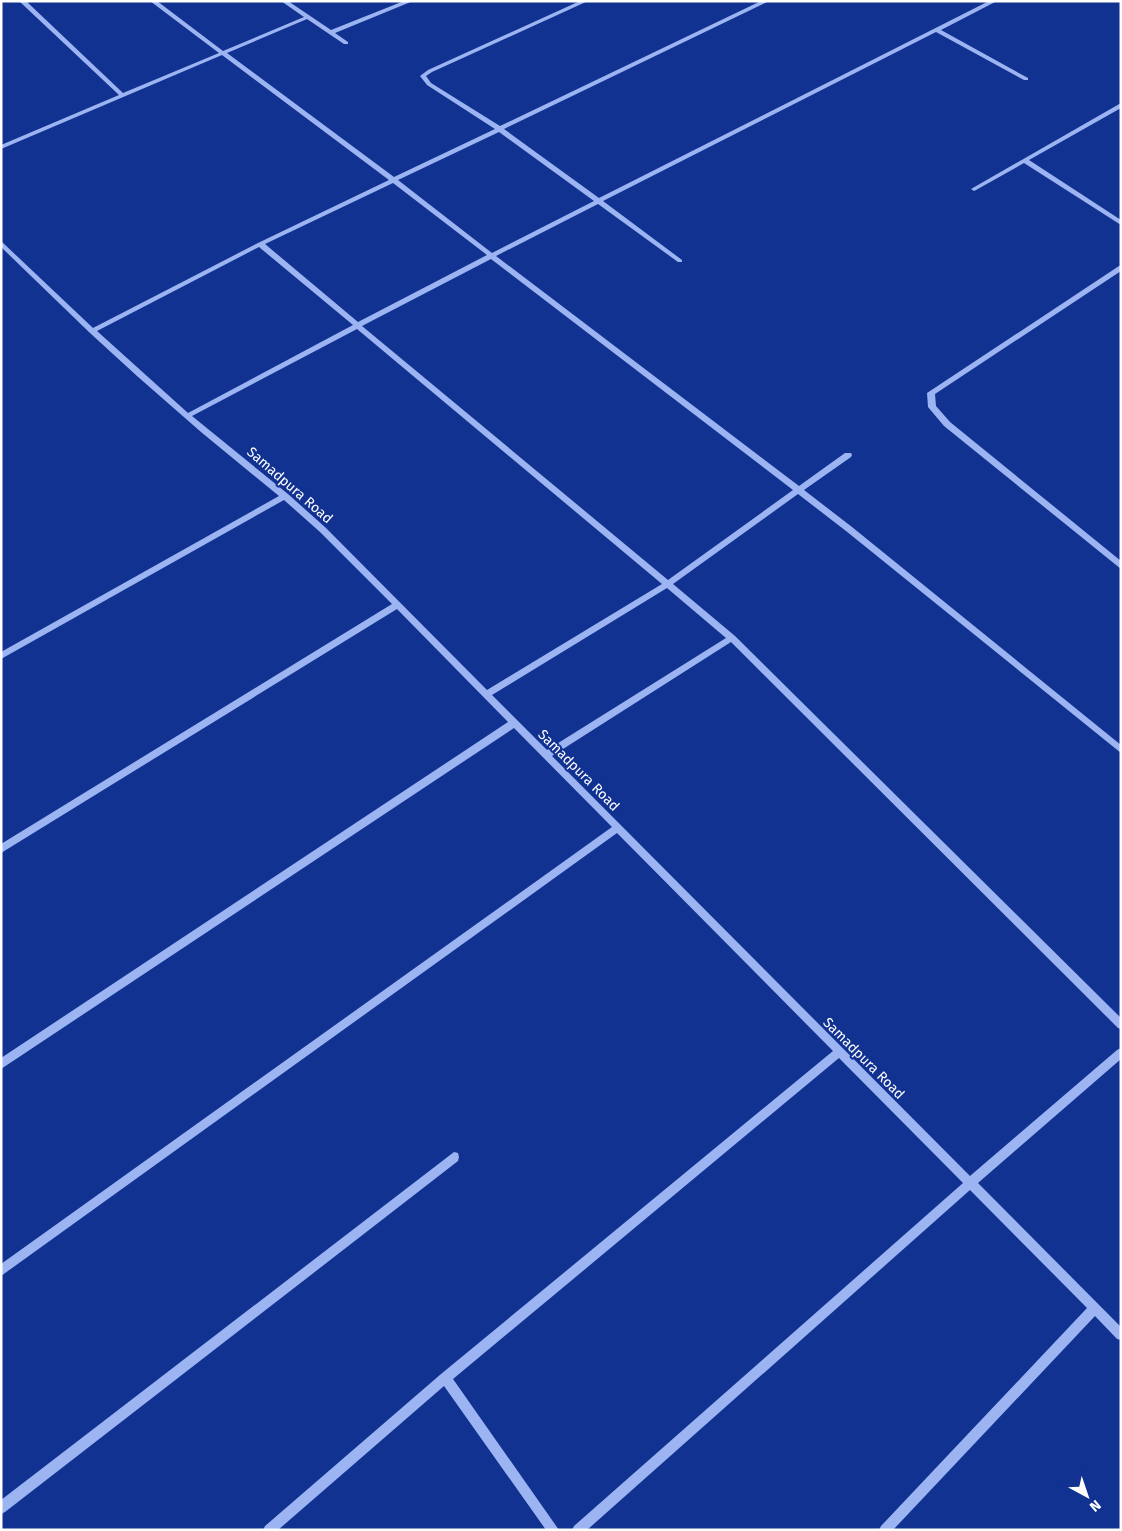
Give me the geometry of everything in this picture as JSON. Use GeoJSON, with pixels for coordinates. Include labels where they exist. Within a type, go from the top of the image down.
{"type":"FeatureCollection","features":[{"type":"Feature","properties":{"kind":"street"},"geometry":{"type":"LineString","coordinates":[[22,1],[123,96]]}},
{"type":"Feature","properties":{"kind":"street"},"geometry":{"type":"LineString","coordinates":[[153,1],[393,180],[849,529],[1121,750]]}},
{"type":"Feature","properties":{"kind":"street"},"geometry":{"type":"LineString","coordinates":[[284,1],[346,44]]}},
{"type":"Feature","properties":{"kind":"street"},"geometry":{"type":"LineString","coordinates":[[331,32],[410,1]]}},
{"type":"Feature","properties":{"kind":"street"},"geometry":{"type":"LineString","coordinates":[[585,1],[430,71],[423,76],[430,84],[498,128],[680,261]]}},
{"type":"Feature","properties":{"kind":"street"},"geometry":{"type":"LineString","coordinates":[[92,331],[260,244],[498,128],[766,1]]}},
{"type":"Feature","properties":{"kind":"street"},"geometry":{"type":"LineString","coordinates":[[187,416],[356,324],[490,255],[994,1]]}},
{"type":"Feature","properties":{"kind":"street"},"geometry":{"type":"LineString","coordinates":[[1,147],[308,17]]}},
{"type":"Feature","properties":{"kind":"street"},"geometry":{"type":"LineString","coordinates":[[936,30],[1026,79]]}},
{"type":"Feature","properties":{"kind":"street"},"geometry":{"type":"LineString","coordinates":[[974,190],[1121,105]]}},
{"type":"Feature","properties":{"kind":"street"},"geometry":{"type":"LineString","coordinates":[[1024,160],[1121,223]]}},
{"type":"Feature","properties":{"kind":"street","name":"Samadpura Road"},"geometry":{"type":"LineString","coordinates":[[1,242],[92,331],[187,416],[286,496],[397,605],[1121,1334]]}},
{"type":"Feature","properties":{"kind":"street"},"geometry":{"type":"LineString","coordinates":[[260,244],[732,638],[1121,1025]]}},
{"type":"Feature","properties":{"kind":"street"},"geometry":{"type":"LineString","coordinates":[[1121,268],[931,393],[932,407],[947,424],[1121,566]]}},
{"type":"Feature","properties":{"kind":"street"},"geometry":{"type":"LineString","coordinates":[[486,695],[668,584],[848,455]]}},
{"type":"Feature","properties":{"kind":"street"},"geometry":{"type":"LineString","coordinates":[[1,656],[286,496]]}},
{"type":"Feature","properties":{"kind":"street"},"geometry":{"type":"LineString","coordinates":[[2,846],[397,605]]}},
{"type":"Feature","properties":{"kind":"street"},"geometry":{"type":"LineString","coordinates":[[546,755],[732,638]]}},
{"type":"Feature","properties":{"kind":"street"},"geometry":{"type":"LineString","coordinates":[[1,1064],[514,723]]}},
{"type":"Feature","properties":{"kind":"street"},"geometry":{"type":"LineString","coordinates":[[1,1271],[617,828]]}},
{"type":"Feature","properties":{"kind":"street"},"geometry":{"type":"LineString","coordinates":[[270,1530],[445,1378],[839,1052]]}},
{"type":"Feature","properties":{"kind":"street"},"geometry":{"type":"LineString","coordinates":[[578,1530],[970,1183],[1121,1053]]}},
{"type":"Feature","properties":{"kind":"street"},"geometry":{"type":"LineString","coordinates":[[1,1508],[454,1157]]}},
{"type":"Feature","properties":{"kind":"street"},"geometry":{"type":"LineString","coordinates":[[885,1530],[1095,1308]]}},
{"type":"Feature","properties":{"kind":"street"},"geometry":{"type":"LineString","coordinates":[[445,1378],[553,1530]]}}]}
